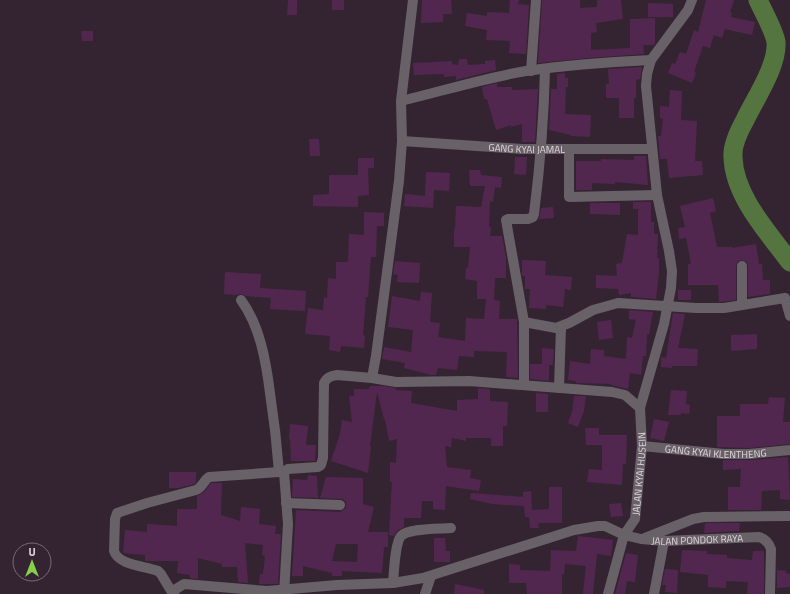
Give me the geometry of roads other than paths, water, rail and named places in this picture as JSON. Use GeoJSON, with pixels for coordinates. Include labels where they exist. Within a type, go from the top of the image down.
{"type":"FeatureCollection","features":[{"type":"Feature","properties":{"kind":"street"},"geometry":{"type":"LineString","coordinates":[[372,378],[399,181],[402,141],[401,101],[413,0]]}},
{"type":"Feature","properties":{"kind":"street"},"geometry":{"type":"LineString","coordinates":[[531,70],[536,0]]}},
{"type":"Feature","properties":{"kind":"street"},"geometry":{"type":"LineString","coordinates":[[401,101],[531,70],[615,61],[651,60],[688,10],[692,0]]}},
{"type":"Feature","properties":{"kind":"street","name":"JALAN KYAI HUSEIN"},"geometry":{"type":"LineString","coordinates":[[608,594],[624,535],[635,519],[642,446],[640,408],[668,307],[672,271],[670,252],[657,195],[652,149],[646,86],[647,74],[651,60]]}},
{"type":"Feature","properties":{"kind":"street"},"geometry":{"type":"LineString","coordinates":[[524,385],[524,322],[506,220],[528,219],[533,217],[534,214],[541,148],[545,69]]}},
{"type":"Feature","properties":{"kind":"street","name":"GANG KYAI JAMAL"},"geometry":{"type":"LineString","coordinates":[[402,141],[522,149],[652,149]]}},
{"type":"Feature","properties":{"kind":"street"},"geometry":{"type":"LineString","coordinates":[[569,149],[569,197],[657,195]]}},
{"type":"Feature","properties":{"kind":"street"},"geometry":{"type":"LineString","coordinates":[[742,266],[742,305]]}},
{"type":"Feature","properties":{"kind":"street"},"geometry":{"type":"LineString","coordinates":[[524,322],[552,327],[561,327],[593,310],[618,303],[668,307],[724,308],[785,298],[790,316]]}},
{"type":"Feature","properties":{"kind":"street"},"geometry":{"type":"LineString","coordinates":[[241,300],[254,325],[265,355],[288,524],[284,592]]}},
{"type":"Feature","properties":{"kind":"street"},"geometry":{"type":"LineString","coordinates":[[558,388],[561,327]]}},
{"type":"Feature","properties":{"kind":"street"},"geometry":{"type":"LineString","coordinates":[[173,594],[161,574],[120,560],[115,554],[115,519],[117,513],[147,502],[199,489],[204,481],[209,477],[282,472],[288,469],[315,468],[321,465],[324,453],[324,383],[326,379],[333,375],[372,378],[396,382],[469,381],[618,392],[631,399],[640,408]]}},
{"type":"Feature","properties":{"kind":"street","name":"GANG KYAI KLENTHENG"},"geometry":{"type":"LineString","coordinates":[[642,446],[724,454],[749,454],[790,450]]}},
{"type":"Feature","properties":{"kind":"street"},"geometry":{"type":"LineString","coordinates":[[286,502],[340,505]]}},
{"type":"Feature","properties":{"kind":"street"},"geometry":{"type":"LineString","coordinates":[[641,540],[693,519],[704,517],[790,516]]}},
{"type":"Feature","properties":{"kind":"street","name":"JALAN PONDOK RAYA"},"geometry":{"type":"LineString","coordinates":[[173,594],[179,586],[191,584],[284,592],[393,583],[431,576],[574,530],[605,526],[624,535],[641,540],[664,541],[759,537],[765,539],[771,549],[770,594]]}},
{"type":"Feature","properties":{"kind":"street"},"geometry":{"type":"LineString","coordinates":[[393,583],[398,544],[402,536],[409,532],[451,528]]}},
{"type":"Feature","properties":{"kind":"street"},"geometry":{"type":"LineString","coordinates":[[654,594],[664,541]]}},
{"type":"Feature","properties":{"kind":"street"},"geometry":{"type":"LineString","coordinates":[[425,594],[431,576]]}},
{"type":"Feature","properties":{"kind":"waterway"},"geometry":{"type":"LineString","coordinates":[[758,0],[773,32],[776,42],[776,51],[770,71],[739,133],[735,143],[733,157],[739,186],[746,199],[763,226],[790,262]]}}]}
